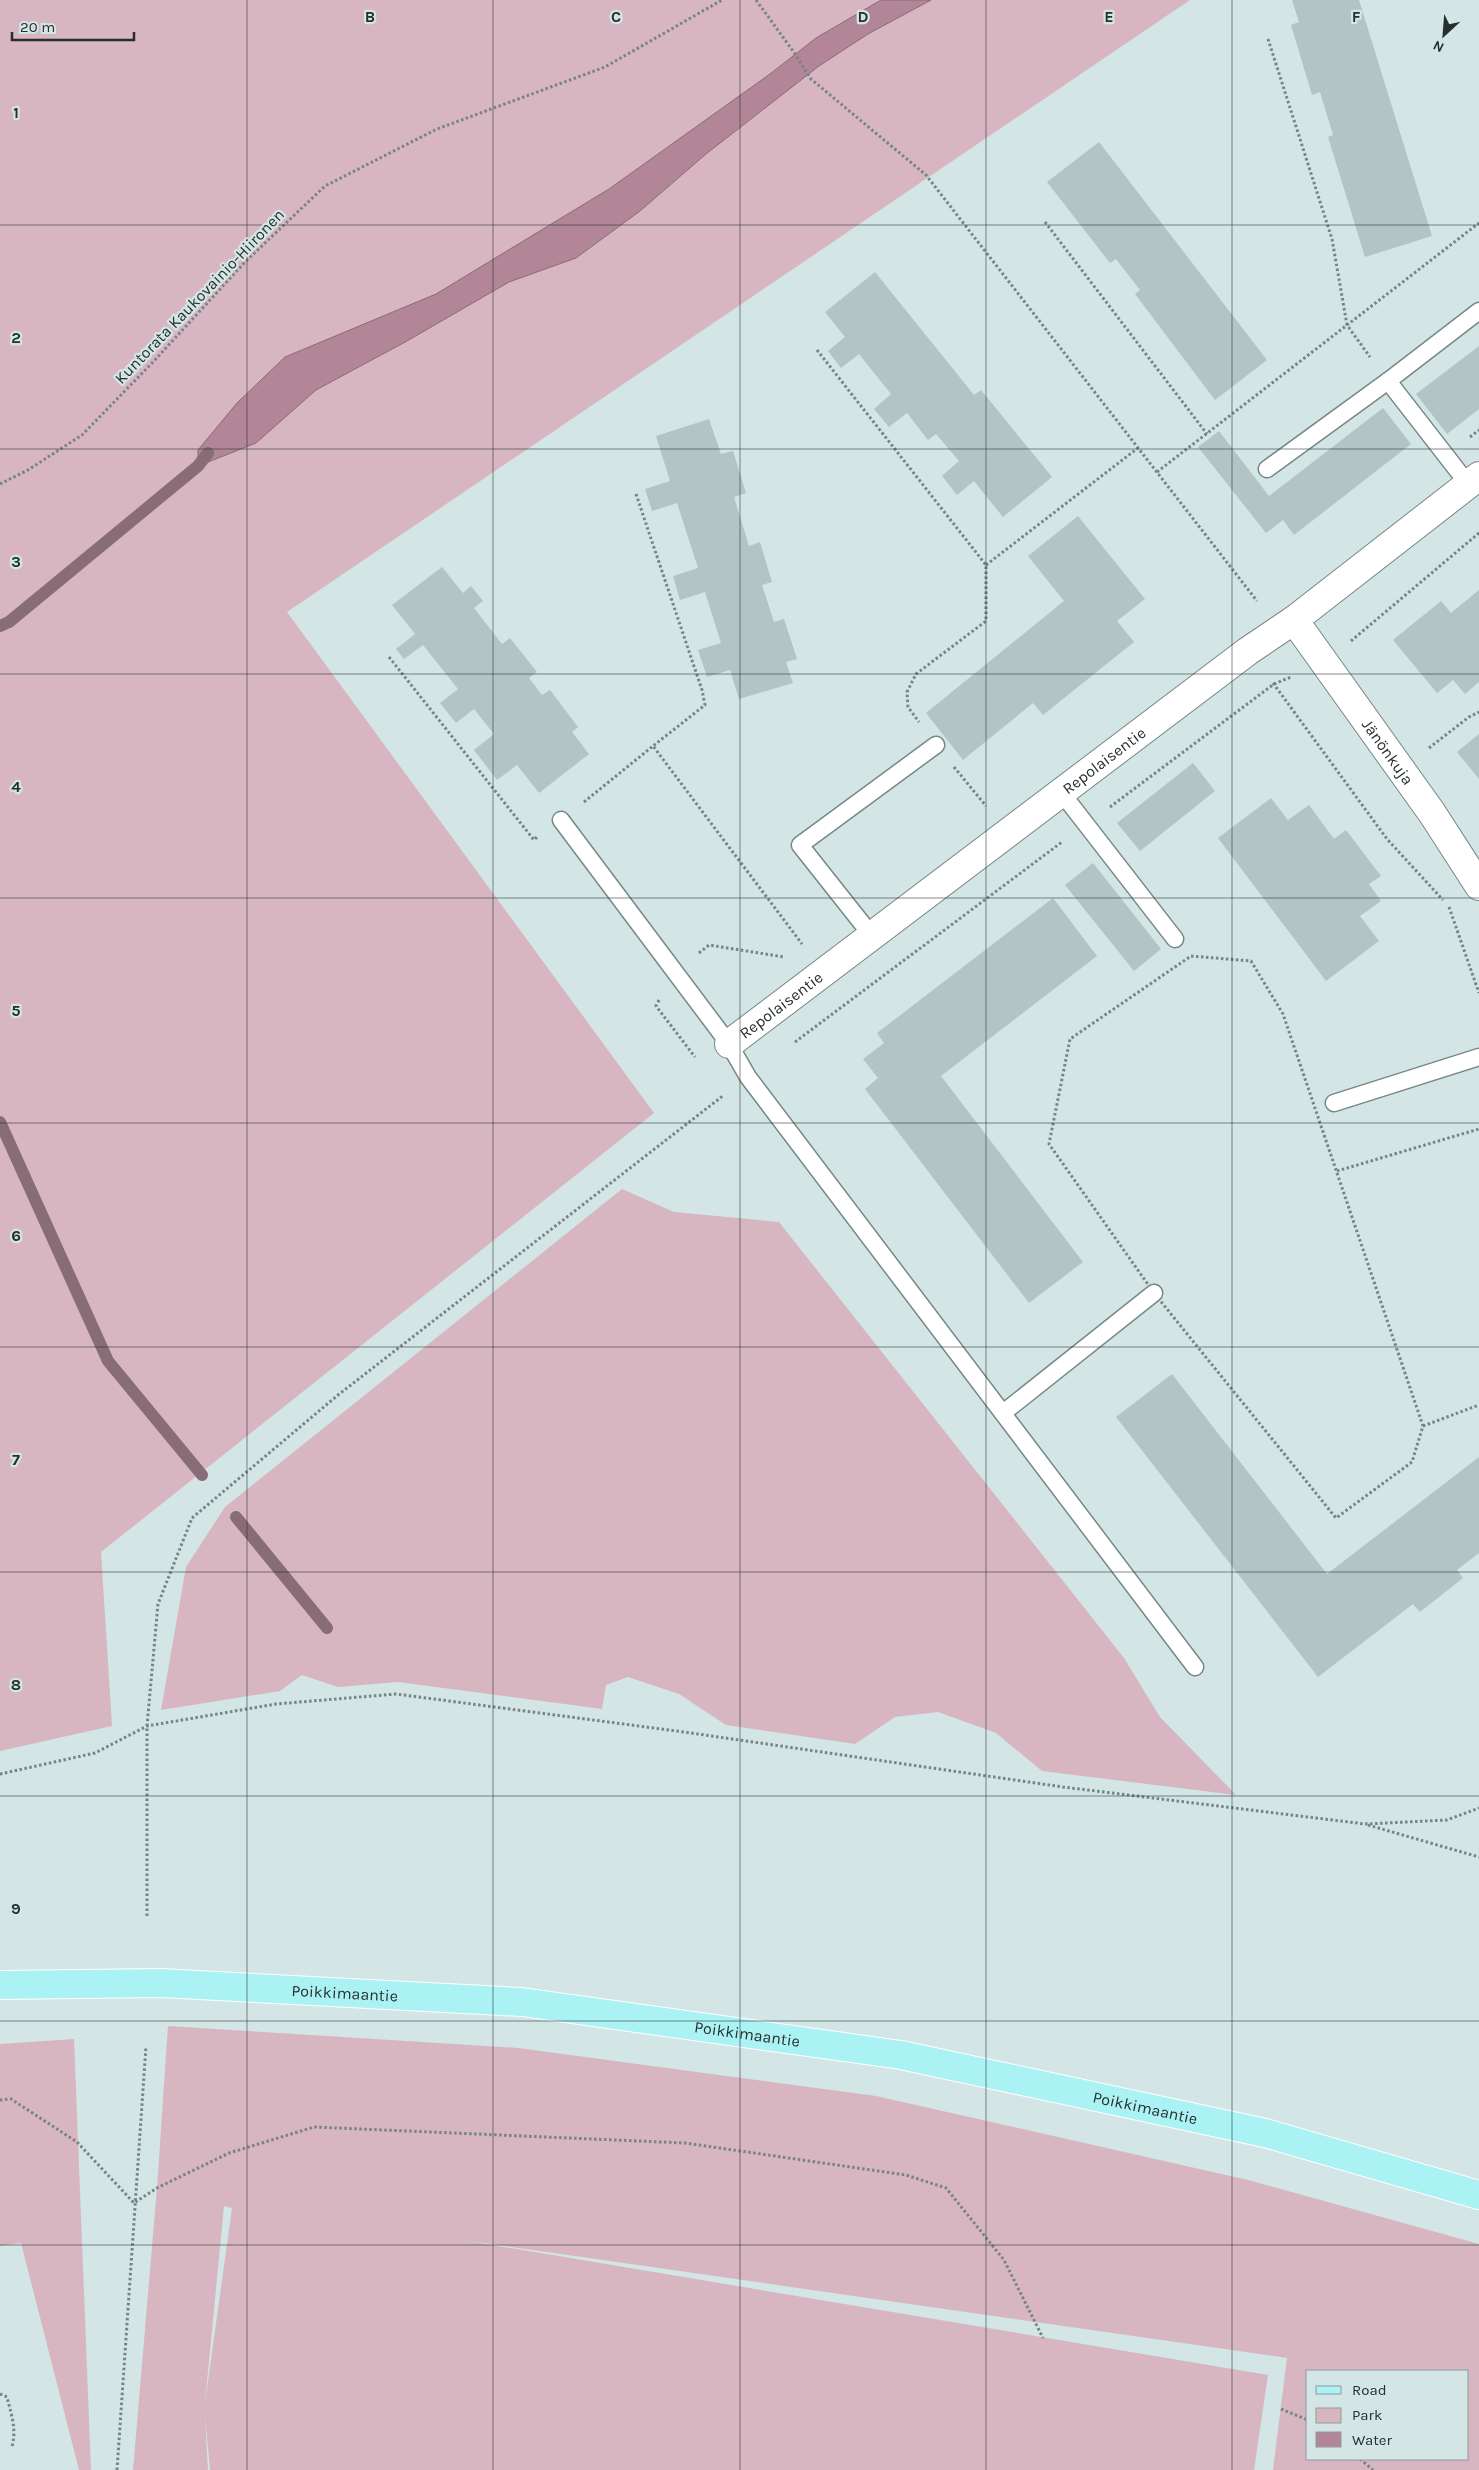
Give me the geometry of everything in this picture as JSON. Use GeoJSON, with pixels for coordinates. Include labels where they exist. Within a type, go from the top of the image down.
{"type":"FeatureCollection","features":[{"type":"Feature","properties":{"kind":"main road","name":"Poikkimaantie"},"geometry":{"type":"LineString","coordinates":[[0,1985],[160,1983],[522,2002],[891,2054],[1265,2133],[1479,2195]]}},
{"type":"Feature","properties":{"kind":"street","name":"Repolaisentie"},"geometry":{"type":"LineString","coordinates":[[729,1044],[1248,651],[1294,620],[1474,480]]}},
{"type":"Feature","properties":{"kind":"street","name":"Jänönkuja"},"geometry":{"type":"LineString","coordinates":[[1294,620],[1432,813],[1479,886]]}},
{"type":"Feature","properties":{"kind":"lane"},"geometry":{"type":"LineString","coordinates":[[1267,469],[1479,312]]}},
{"type":"Feature","properties":{"kind":"lane"},"geometry":{"type":"LineString","coordinates":[[1388,381],[1474,480]]}},
{"type":"Feature","properties":{"kind":"lane"},"geometry":{"type":"LineString","coordinates":[[872,936],[800,844],[936,745]]}},
{"type":"Feature","properties":{"kind":"lane"},"geometry":{"type":"LineString","coordinates":[[1061,792],[1175,939]]}},
{"type":"Feature","properties":{"kind":"lane"},"geometry":{"type":"LineString","coordinates":[[561,820],[729,1044],[748,1077],[1195,1667]]}},
{"type":"Feature","properties":{"kind":"lane"},"geometry":{"type":"LineString","coordinates":[[1334,1104],[1479,1057]]}},
{"type":"Feature","properties":{"kind":"lane"},"geometry":{"type":"LineString","coordinates":[[1003,1414],[1154,1293]]}},
{"type":"Feature","properties":{"kind":"path","name":"Kuntorata Kaukovainio-Hiironen"},"geometry":{"type":"LineString","coordinates":[[0,484],[28,470],[82,435],[154,361],[245,262],[325,186],[438,129],[605,67],[722,0]]}},
{"type":"Feature","properties":{"kind":"path"},"geometry":{"type":"LineString","coordinates":[[756,0],[811,79],[926,175],[1261,606]]}},
{"type":"Feature","properties":{"kind":"path"},"geometry":{"type":"LineString","coordinates":[[1268,38],[1332,239],[1347,325],[1388,381]]}},
{"type":"Feature","properties":{"kind":"path"},"geometry":{"type":"LineString","coordinates":[[1045,222],[1207,434]]}},
{"type":"Feature","properties":{"kind":"path"},"geometry":{"type":"LineString","coordinates":[[1157,472],[1479,223]]}},
{"type":"Feature","properties":{"kind":"path"},"geometry":{"type":"LineString","coordinates":[[817,350],[986,565],[986,621],[916,674],[907,692],[908,707],[991,813]]}},
{"type":"Feature","properties":{"kind":"path"},"geometry":{"type":"LineString","coordinates":[[986,565],[1138,448]]}},
{"type":"Feature","properties":{"kind":"path"},"geometry":{"type":"LineString","coordinates":[[389,657],[534,840],[704,705],[702,690],[636,494]]}},
{"type":"Feature","properties":{"kind":"path"},"geometry":{"type":"LineString","coordinates":[[1274,684],[1387,839],[1449,906],[1479,992]]}},
{"type":"Feature","properties":{"kind":"path"},"geometry":{"type":"LineString","coordinates":[[1425,752],[1469,716],[1479,712]]}},
{"type":"Feature","properties":{"kind":"path"},"geometry":{"type":"LineString","coordinates":[[653,746],[803,944]]}},
{"type":"Feature","properties":{"kind":"path"},"geometry":{"type":"LineString","coordinates":[[1191,956],[1251,960],[1283,1014],[1423,1426],[1412,1462],[1336,1518],[1154,1293],[1048,1144],[1070,1040],[1191,956]]}},
{"type":"Feature","properties":{"kind":"path"},"geometry":{"type":"LineString","coordinates":[[147,1916],[148,1726],[158,1604],[192,1518],[338,1396],[725,1094]]}},
{"type":"Feature","properties":{"kind":"path"},"geometry":{"type":"LineString","coordinates":[[1337,1171],[1479,1129]]}},
{"type":"Feature","properties":{"kind":"path"},"geometry":{"type":"LineString","coordinates":[[1423,1426],[1479,1405]]}},
{"type":"Feature","properties":{"kind":"path"},"geometry":{"type":"LineString","coordinates":[[0,1774],[95,1753],[148,1726],[276,1704],[396,1694],[684,1732],[1063,1787],[1365,1824],[1479,1857]]}},
{"type":"Feature","properties":{"kind":"path"},"geometry":{"type":"LineString","coordinates":[[1365,1824],[1447,1820],[1479,1808]]}},
{"type":"Feature","properties":{"kind":"path"},"geometry":{"type":"LineString","coordinates":[[117,2470],[146,2046]]}},
{"type":"Feature","properties":{"kind":"path"},"geometry":{"type":"LineString","coordinates":[[0,2100],[12,2099],[78,2142],[134,2203]]}},
{"type":"Feature","properties":{"kind":"path"},"geometry":{"type":"LineString","coordinates":[[134,2203],[157,2188],[229,2153],[314,2127],[685,2143],[887,2172],[906,2175],[946,2188],[1004,2260],[1043,2338]]}},
{"type":"Feature","properties":{"kind":"path"},"geometry":{"type":"LineString","coordinates":[[0,2394],[7,2396],[13,2420],[15,2434],[12,2446]]}},
{"type":"Feature","properties":{"kind":"path"},"geometry":{"type":"LineString","coordinates":[[1281,2409],[1306,2419]]}},
{"type":"Feature","properties":{"kind":"path"},"geometry":{"type":"LineString","coordinates":[[1361,2460],[1373,2470]]}},
{"type":"Feature","properties":{"kind":"green space"},"geometry":{"type":"Polygon","coordinates":[[[0,0],[1190,0],[287,612],[654,1113],[101,1552],[112,1726],[0,1751],[0,0]]]}},
{"type":"Feature","properties":{"kind":"green space"},"geometry":{"type":"Polygon","coordinates":[[[622,1189],[674,1212],[779,1222],[1124,1658],[1160,1717],[1236,1795],[1042,1771],[996,1733],[938,1712],[895,1717],[855,1744],[726,1725],[679,1694],[628,1677],[606,1685],[602,1709],[398,1682],[338,1687],[302,1675],[280,1691],[161,1710],[186,1567],[225,1507],[622,1189]]]}},
{"type":"Feature","properties":{"kind":"green space"},"geometry":{"type":"Polygon","coordinates":[[[168,2026],[518,2048],[876,2096],[1248,2180],[1479,2244],[1479,2470],[1273,2470],[1287,2358],[463,2240],[1268,2375],[1254,2470],[210,2470],[205,2416],[208,2470],[133,2470],[157,2188],[168,2026]],[[224,2206],[205,2403],[232,2208],[224,2206]]]}},
{"type":"Feature","properties":{"kind":"green space"},"geometry":{"type":"Polygon","coordinates":[[[74,2039],[91,2470],[79,2470],[21,2243],[0,2246],[0,2044],[74,2039]]]}},
{"type":"Feature","properties":{"kind":"water"},"geometry":{"type":"Polygon","coordinates":[[[881,0],[931,0],[868,34],[819,66],[706,154],[640,211],[576,258],[509,282],[407,341],[316,390],[256,443],[198,466],[198,450],[237,403],[285,357],[436,294],[609,189],[770,74],[816,38],[881,0]]]}},
{"type":"Feature","properties":{"kind":"building"},"geometry":{"type":"Polygon","coordinates":[[[1292,0],[1359,0],[1432,236],[1365,257],[1328,137],[1333,135],[1320,92],[1312,95],[1291,25],[1299,22],[1292,0]]]}},
{"type":"Feature","properties":{"kind":"building"},"geometry":{"type":"Polygon","coordinates":[[[1099,142],[1267,360],[1215,400],[1135,294],[1140,290],[1116,259],[1110,263],[1047,182],[1099,142]]]}},
{"type":"Feature","properties":{"kind":"building"},"geometry":{"type":"Polygon","coordinates":[[[875,272],[974,395],[981,390],[1052,477],[1003,517],[974,481],[957,495],[942,476],[959,461],[936,434],[928,440],[907,413],[889,427],[874,409],[891,394],[859,354],[841,368],[828,351],[845,337],[825,312],[875,272]]]}},
{"type":"Feature","properties":{"kind":"building"},"geometry":{"type":"Polygon","coordinates":[[[1479,346],[1479,409],[1447,434],[1416,394],[1479,346]]]}},
{"type":"Feature","properties":{"kind":"building"},"geometry":{"type":"Polygon","coordinates":[[[1383,408],[1411,444],[1294,535],[1283,520],[1266,533],[1198,447],[1219,431],[1269,496],[1383,408]]]}},
{"type":"Feature","properties":{"kind":"building"},"geometry":{"type":"Polygon","coordinates":[[[709,419],[721,454],[733,451],[746,493],[734,497],[749,546],[760,542],[772,582],[762,585],[774,622],[784,619],[797,659],[786,662],[793,683],[739,699],[730,670],[707,677],[698,650],[721,643],[705,592],[680,600],[673,576],[698,568],[677,503],[652,511],[645,489],[670,481],[656,436],[709,419]]]}},
{"type":"Feature","properties":{"kind":"building"},"geometry":{"type":"Polygon","coordinates":[[[1078,516],[1145,599],[1117,621],[1134,642],[1043,715],[1033,703],[963,760],[926,713],[1064,601],[1028,556],[1078,516]]]}},
{"type":"Feature","properties":{"kind":"building"},"geometry":{"type":"Polygon","coordinates":[[[442,567],[463,593],[471,586],[483,601],[474,608],[502,644],[510,638],[537,672],[529,678],[542,695],[550,690],[578,727],[572,732],[589,754],[539,793],[517,765],[497,780],[474,750],[494,734],[474,709],[456,723],[440,703],[458,689],[423,645],[404,659],[396,649],[415,634],[392,605],[442,567]]]}},
{"type":"Feature","properties":{"kind":"building"},"geometry":{"type":"Polygon","coordinates":[[[1479,590],[1479,682],[1465,694],[1453,680],[1437,693],[1393,640],[1441,601],[1451,613],[1479,590]]]}},
{"type":"Feature","properties":{"kind":"building"},"geometry":{"type":"Polygon","coordinates":[[[1479,734],[1479,779],[1457,752],[1479,734]]]}},
{"type":"Feature","properties":{"kind":"building"},"geometry":{"type":"Polygon","coordinates":[[[1193,763],[1215,791],[1140,851],[1117,823],[1193,763]]]}},
{"type":"Feature","properties":{"kind":"building"},"geometry":{"type":"Polygon","coordinates":[[[1271,798],[1288,820],[1309,805],[1334,839],[1346,830],[1381,876],[1369,884],[1381,901],[1360,916],[1379,941],[1326,981],[1218,838],[1271,798]]]}},
{"type":"Feature","properties":{"kind":"building"},"geometry":{"type":"Polygon","coordinates":[[[1093,863],[1161,949],[1134,971],[1065,885],[1093,863]]]}},
{"type":"Feature","properties":{"kind":"building"},"geometry":{"type":"Polygon","coordinates":[[[1053,898],[1097,956],[941,1076],[1083,1262],[1029,1303],[865,1089],[878,1078],[863,1059],[884,1043],[877,1033],[1053,898]]]}},
{"type":"Feature","properties":{"kind":"building"},"geometry":{"type":"Polygon","coordinates":[[[1172,1374],[1327,1574],[1479,1457],[1479,1553],[1457,1570],[1463,1578],[1420,1612],[1413,1604],[1318,1677],[1116,1417],[1172,1374]]]}},
{"type":"Feature","properties":{"kind":"waterway"},"geometry":{"type":"LineString","coordinates":[[0,626],[9,622],[198,466],[208,453]]}},
{"type":"Feature","properties":{"kind":"waterway"},"geometry":{"type":"LineString","coordinates":[[0,1122],[108,1361],[202,1475]]}},
{"type":"Feature","properties":{"kind":"waterway"},"geometry":{"type":"LineString","coordinates":[[236,1517],[327,1628]]}}]}
